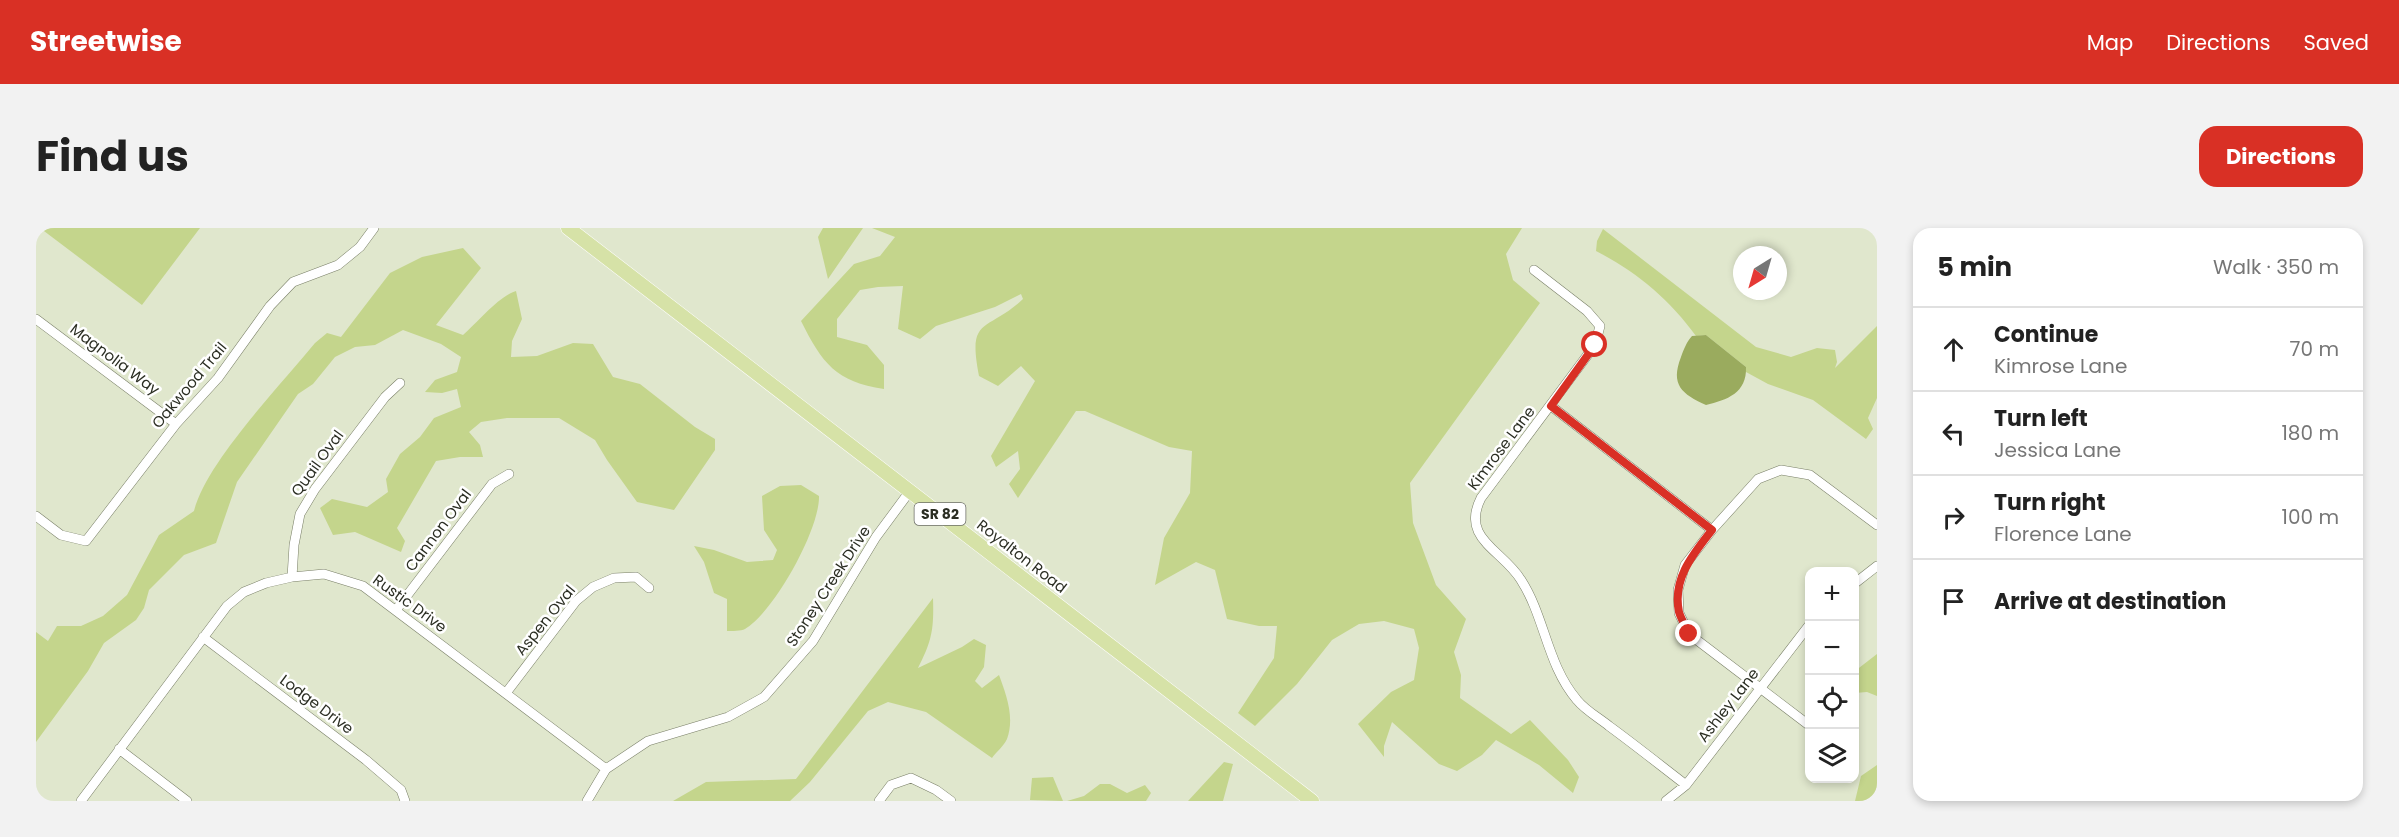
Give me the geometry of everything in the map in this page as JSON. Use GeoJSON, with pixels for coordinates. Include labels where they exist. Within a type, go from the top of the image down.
{"type":"FeatureCollection","features":[{"type":"Feature","properties":{"kind":"main road","name":"Royalton Road"},"geometry":{"type":"LineString","coordinates":[[568,228],[1312,801]]}},
{"type":"Feature","properties":{"kind":"street","name":"Oakwood Trail"},"geometry":{"type":"LineString","coordinates":[[36,516],[62,535],[86,541],[176,423],[218,378],[270,306],[293,282],[338,265],[360,247],[374,228]]}},
{"type":"Feature","properties":{"kind":"street","name":"Kimrose Lane"},"geometry":{"type":"LineString","coordinates":[[1534,270],[1587,311],[1600,326],[1595,345],[1480,498],[1474,511],[1476,528],[1482,539],[1516,572],[1530,593],[1558,673],[1578,702],[1686,785]]}},
{"type":"Feature","properties":{"kind":"street","name":"Magnolia Way"},"geometry":{"type":"LineString","coordinates":[[36,319],[176,423]]}},
{"type":"Feature","properties":{"kind":"street","name":"Quail Oval"},"geometry":{"type":"LineString","coordinates":[[292,577],[294,545],[300,514],[315,489],[384,397],[400,383]]}},
{"type":"Feature","properties":{"kind":"street"},"geometry":{"type":"LineString","coordinates":[[1551,406],[1712,530]]}},
{"type":"Feature","properties":{"kind":"street"},"geometry":{"type":"LineString","coordinates":[[1805,723],[1689,634],[1679,613],[1678,590],[1685,565],[1712,530],[1758,479],[1781,470],[1810,475],[1877,525]]}},
{"type":"Feature","properties":{"kind":"street","name":"Cannon Oval"},"geometry":{"type":"LineString","coordinates":[[396,610],[492,484],[509,474]]}},
{"type":"Feature","properties":{"kind":"street","name":"Stoney Creek Drive"},"geometry":{"type":"LineString","coordinates":[[587,801],[606,769],[648,741],[728,717],[764,697],[813,641],[876,537],[910,491]]}},
{"type":"Feature","properties":{"kind":"street"},"geometry":{"type":"LineString","coordinates":[[1859,580],[1877,566]]}},
{"type":"Feature","properties":{"kind":"street","name":"Rustic Drive"},"geometry":{"type":"LineString","coordinates":[[81,801],[227,606],[244,592],[266,583],[292,577],[324,574],[363,586],[606,769]]}},
{"type":"Feature","properties":{"kind":"street","name":"Aspen Oval"},"geometry":{"type":"LineString","coordinates":[[506,693],[576,601],[593,587],[614,579],[636,577],[649,588]]}},
{"type":"Feature","properties":{"kind":"street","name":"Ashley Lane"},"geometry":{"type":"LineString","coordinates":[[1666,801],[1686,785],[1805,629]]}},
{"type":"Feature","properties":{"kind":"street","name":"Lodge Drive"},"geometry":{"type":"LineString","coordinates":[[203,637],[366,760],[400,790],[405,801]]}},
{"type":"Feature","properties":{"kind":"street"},"geometry":{"type":"LineString","coordinates":[[119,749],[187,801]]}},
{"type":"Feature","properties":{"kind":"street"},"geometry":{"type":"LineString","coordinates":[[879,801],[891,785],[911,778],[936,790],[951,801]]}},
{"type":"Feature","properties":{"kind":"shaded area"},"geometry":{"type":"Polygon","coordinates":[[[40,228],[200,228],[142,305],[40,228]]]}},
{"type":"Feature","properties":{"kind":"shaded area"},"geometry":{"type":"Polygon","coordinates":[[[823,228],[863,228],[828,279],[818,237],[823,228]]]}},
{"type":"Feature","properties":{"kind":"shaded area"},"geometry":{"type":"Polygon","coordinates":[[[872,228],[1522,228],[1506,254],[1513,280],[1540,303],[1410,483],[1413,523],[1436,585],[1466,619],[1454,652],[1461,675],[1460,698],[1511,734],[1530,720],[1568,760],[1579,777],[1573,793],[1539,765],[1496,740],[1482,755],[1457,771],[1439,764],[1392,722],[1384,746],[1384,757],[1358,724],[1391,692],[1414,680],[1419,648],[1414,629],[1384,621],[1359,624],[1332,640],[1297,684],[1255,726],[1238,713],[1274,658],[1277,626],[1259,626],[1227,619],[1215,570],[1196,562],[1155,585],[1164,538],[1190,493],[1192,451],[1169,447],[1085,411],[1076,411],[1018,498],[1009,484],[1020,469],[1018,451],[996,467],[991,456],[1035,381],[1021,366],[998,386],[979,376],[976,343],[983,327],[1023,299],[1021,294],[995,307],[936,326],[920,339],[898,329],[903,286],[860,290],[837,319],[837,337],[867,345],[884,365],[884,389],[854,381],[832,368],[816,348],[801,321],[854,264],[880,256],[895,237],[872,228]]]}},
{"type":"Feature","properties":{"kind":"shaded area"},"geometry":{"type":"Polygon","coordinates":[[[1603,229],[1756,347],[1791,357],[1817,348],[1835,350],[1837,362],[1835,368],[1877,326],[1877,398],[1868,418],[1873,429],[1866,439],[1813,400],[1768,384],[1746,372],[1746,367],[1706,335],[1696,336],[1675,310],[1639,277],[1596,251],[1597,241],[1603,229]]]}},
{"type":"Feature","properties":{"kind":"shaded area"},"geometry":{"type":"Polygon","coordinates":[[[463,248],[481,268],[436,325],[463,335],[496,304],[516,291],[522,319],[512,341],[511,357],[537,356],[573,343],[593,344],[613,377],[640,384],[695,427],[715,439],[715,450],[674,510],[637,502],[595,440],[559,418],[507,418],[481,422],[469,432],[480,445],[483,457],[460,457],[436,461],[397,528],[405,541],[401,552],[355,532],[333,535],[320,508],[332,499],[367,507],[388,492],[386,479],[400,454],[420,437],[434,418],[461,407],[457,389],[442,393],[425,392],[435,380],[457,372],[461,357],[441,344],[403,330],[375,345],[355,347],[335,357],[313,384],[298,394],[237,482],[216,543],[184,555],[149,590],[144,608],[136,620],[104,643],[88,671],[36,742],[36,632],[48,641],[57,626],[81,626],[103,616],[127,595],[159,535],[194,511],[201,491],[229,447],[315,343],[327,333],[341,337],[390,273],[422,257],[463,248]]]}},
{"type":"Feature","properties":{"kind":"shaded area"},"geometry":{"type":"Polygon","coordinates":[[[1706,335],[1746,367],[1743,383],[1734,394],[1706,405],[1690,397],[1680,387],[1677,375],[1685,346],[1692,336],[1706,335]]]}},
{"type":"Feature","properties":{"kind":"shaded area"},"geometry":{"type":"Polygon","coordinates":[[[801,485],[819,496],[812,528],[804,548],[781,588],[757,620],[743,630],[727,631],[727,599],[714,593],[704,562],[694,546],[714,550],[747,562],[773,560],[777,550],[764,530],[762,496],[780,486],[801,485]]]}},
{"type":"Feature","properties":{"kind":"shaded area"},"geometry":{"type":"Polygon","coordinates":[[[933,598],[931,634],[918,668],[974,639],[986,645],[984,667],[975,681],[982,688],[999,675],[1010,714],[1007,739],[992,758],[926,712],[888,702],[868,711],[810,782],[790,801],[673,801],[706,782],[796,779],[933,598]]]}},
{"type":"Feature","properties":{"kind":"shaded area"},"geometry":{"type":"Polygon","coordinates":[[[1877,654],[1877,696],[1867,692],[1859,693],[1859,668],[1877,654]]]}},
{"type":"Feature","properties":{"kind":"shaded area"},"geometry":{"type":"Polygon","coordinates":[[[1224,762],[1233,764],[1223,801],[1188,801],[1224,762]]]}},
{"type":"Feature","properties":{"kind":"shaded area"},"geometry":{"type":"Polygon","coordinates":[[[1877,765],[1877,796],[1874,801],[1855,801],[1861,776],[1877,765]]]}},
{"type":"Feature","properties":{"kind":"shaded area"},"geometry":{"type":"Polygon","coordinates":[[[1053,777],[1063,801],[1030,800],[1032,778],[1053,777]]]}},
{"type":"Feature","properties":{"kind":"shaded area"},"geometry":{"type":"Polygon","coordinates":[[[1100,784],[1110,784],[1127,793],[1145,785],[1151,793],[1146,801],[1067,801],[1084,796],[1100,784]]]}},
{"type":"Feature","properties":{"kind":"route"},"geometry":{"type":"LineString","coordinates":[[1595,345],[1551,406],[1712,530],[1685,565],[1678,590],[1679,613],[1689,634]]}}]}
